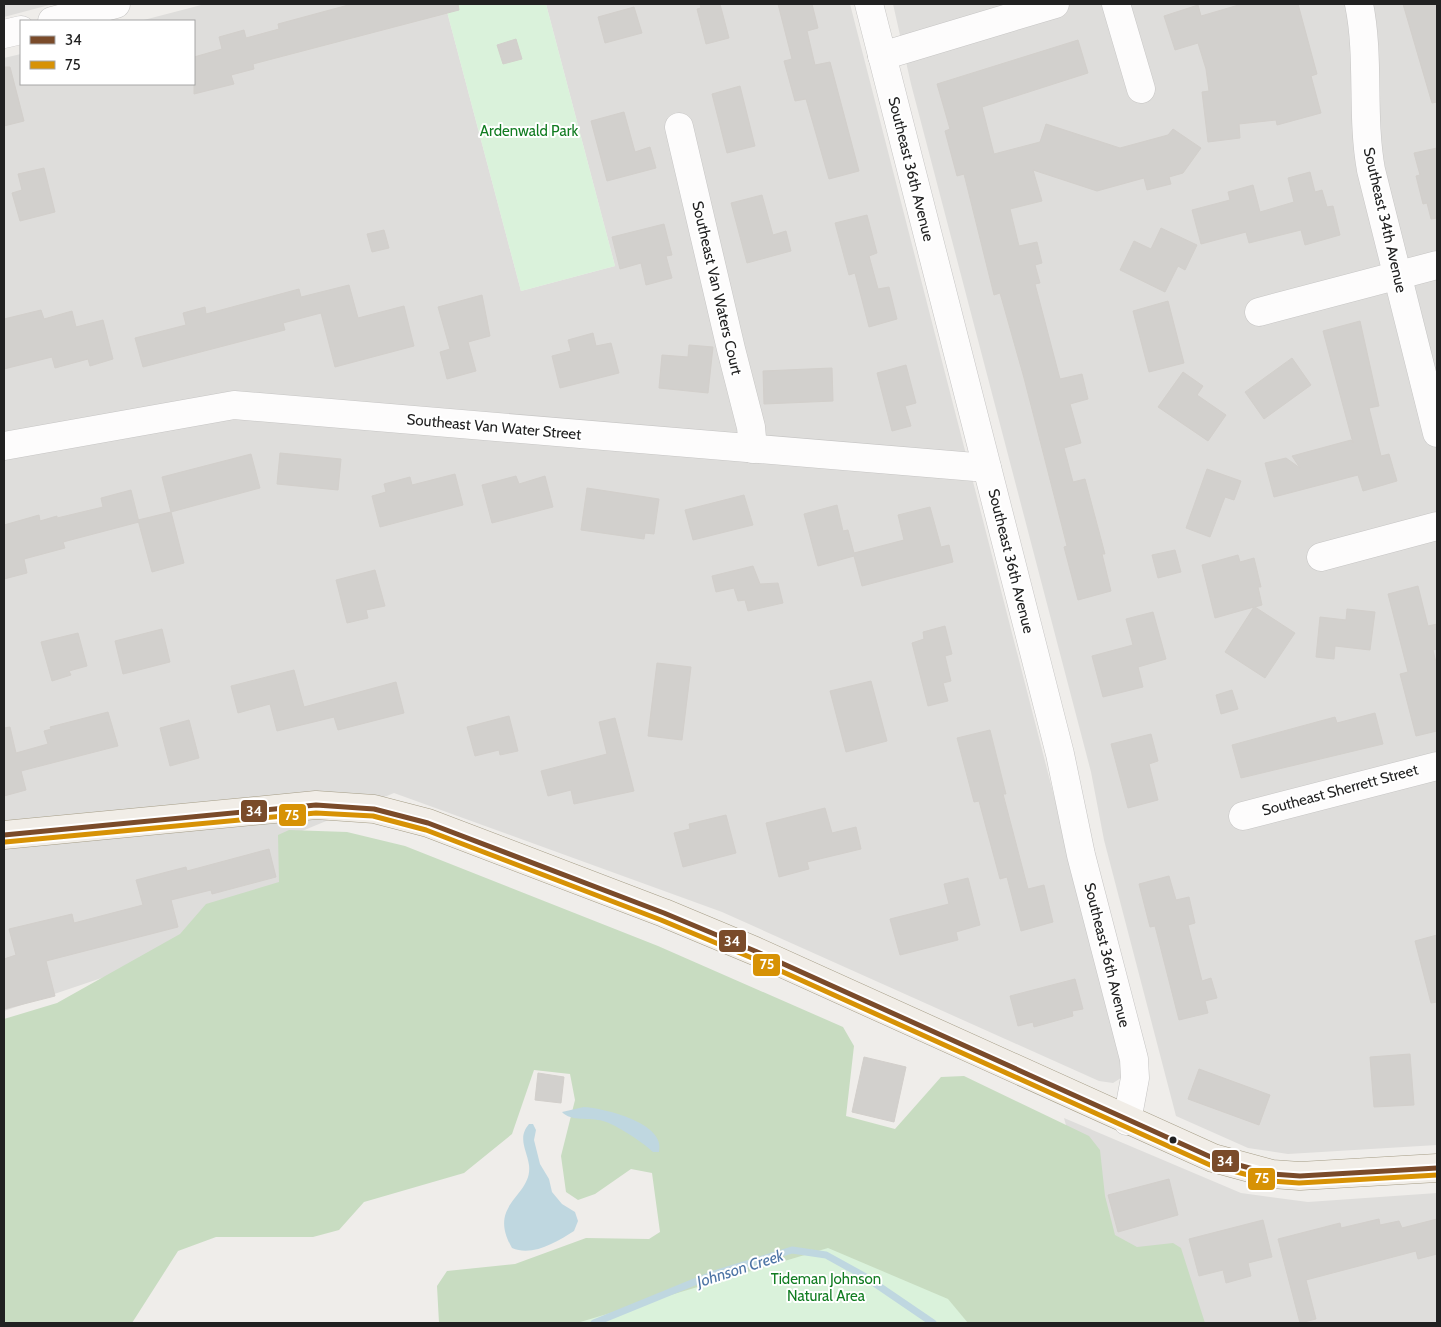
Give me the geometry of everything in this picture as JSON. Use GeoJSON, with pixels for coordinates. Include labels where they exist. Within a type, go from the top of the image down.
{"type":"FeatureCollection","features":[{"type":"Feature","properties":{"kind":"main road"},"geometry":{"type":"LineString","coordinates":[[4,835],[316,805],[383,811],[428,823],[664,913],[755,951],[1212,1158],[1272,1174],[1328,1176],[1437,1168]]}},
{"type":"Feature","properties":{"kind":"street"},"geometry":{"type":"LineString","coordinates":[[56,20],[116,4]]}},
{"type":"Feature","properties":{"kind":"street","name":"Southeast 36th Avenue"},"geometry":{"type":"LineString","coordinates":[[869,4],[1060,754],[1081,854],[1134,1059],[1135,1078],[1127,1121]]}},
{"type":"Feature","properties":{"kind":"street"},"geometry":{"type":"LineString","coordinates":[[882,56],[1054,4]]}},
{"type":"Feature","properties":{"kind":"street"},"geometry":{"type":"LineString","coordinates":[[1116,4],[1141,89]]}},
{"type":"Feature","properties":{"kind":"street","name":"Southeast 34th Avenue"},"geometry":{"type":"LineString","coordinates":[[1359,4],[1363,25],[1366,142],[1437,433]]}},
{"type":"Feature","properties":{"kind":"street"},"geometry":{"type":"LineString","coordinates":[[4,34],[20,30]]}},
{"type":"Feature","properties":{"kind":"street","name":"Southeast Van Waters Court"},"geometry":{"type":"LineString","coordinates":[[679,127],[731,350],[752,427],[753,449]]}},
{"type":"Feature","properties":{"kind":"street"},"geometry":{"type":"LineString","coordinates":[[1259,312],[1437,265]]}},
{"type":"Feature","properties":{"kind":"street","name":"Southeast Van Water Street"},"geometry":{"type":"LineString","coordinates":[[4,446],[234,405],[987,468]]}},
{"type":"Feature","properties":{"kind":"street"},"geometry":{"type":"LineString","coordinates":[[1320,556],[1437,526]]}},
{"type":"Feature","properties":{"kind":"street","name":"Southeast Sherrett Street"},"geometry":{"type":"LineString","coordinates":[[1243,816],[1437,766]]}},
{"type":"Feature","properties":{"kind":"shaded area"},"geometry":{"type":"Polygon","coordinates":[[[4,4],[53,4],[4,17],[4,4]]]}},
{"type":"Feature","properties":{"kind":"shaded area"},"geometry":{"type":"Polygon","coordinates":[[[205,4],[445,4],[521,291],[615,266],[546,4],[850,4],[1124,1068],[1121,1078],[1113,1083],[1099,1081],[722,912],[394,793],[302,831],[320,904],[4,1011],[4,58],[20,54],[20,85],[195,85],[195,20],[144,20],[205,4]]]}},
{"type":"Feature","properties":{"kind":"shaded area"},"geometry":{"type":"Polygon","coordinates":[[[893,4],[1437,4],[1437,1145],[1288,1154],[1248,1148],[1176,1116],[1104,840],[1091,772],[911,84],[893,4]]]}},
{"type":"Feature","properties":{"kind":"shaded area"},"geometry":{"type":"Polygon","coordinates":[[[1064,1118],[1241,1193],[1308,1202],[1437,1193],[1437,1323],[1121,1323],[1064,1118]]]}},
{"type":"Feature","properties":{"kind":"green space","name":"Ardenwald Park"},"geometry":{"type":"Polygon","coordinates":[[[445,4],[546,4],[615,266],[521,291],[445,4]]]}},
{"type":"Feature","properties":{"kind":"green space"},"geometry":{"type":"Polygon","coordinates":[[[289,830],[347,832],[405,846],[658,946],[843,1027],[854,1046],[846,1116],[895,1129],[941,1077],[964,1076],[1089,1136],[1100,1150],[1105,1196],[1115,1235],[1137,1247],[1173,1243],[1181,1248],[1205,1323],[439,1323],[437,1286],[447,1271],[515,1264],[586,1238],[649,1239],[660,1232],[652,1173],[631,1169],[595,1194],[578,1200],[566,1192],[561,1156],[575,1100],[570,1074],[534,1070],[512,1134],[464,1173],[364,1202],[339,1230],[313,1237],[216,1237],[178,1251],[132,1323],[4,1323],[4,1019],[57,1003],[180,934],[206,904],[279,882],[278,835],[289,830]]]}},
{"type":"Feature","properties":{"kind":"green space","name":"Tideman Johnson Natural Area"},"geometry":{"type":"Polygon","coordinates":[[[828,1248],[948,1299],[968,1323],[577,1323],[828,1248]]]}},
{"type":"Feature","properties":{"kind":"water"},"geometry":{"type":"Polygon","coordinates":[[[584,1107],[605,1110],[644,1125],[659,1142],[659,1152],[653,1152],[629,1134],[608,1123],[570,1117],[562,1112],[584,1107]]]}},
{"type":"Feature","properties":{"kind":"water"},"geometry":{"type":"Polygon","coordinates":[[[529,1124],[533,1124],[536,1130],[534,1140],[540,1164],[549,1179],[552,1192],[562,1204],[575,1212],[578,1221],[574,1231],[552,1244],[528,1251],[512,1248],[505,1233],[504,1221],[507,1210],[528,1176],[529,1165],[523,1139],[525,1129],[529,1124]]]}},
{"type":"Feature","properties":{"kind":"building"},"geometry":{"type":"Polygon","coordinates":[[[352,4],[458,4],[459,10],[253,64],[254,69],[231,75],[234,84],[194,94],[195,57],[222,49],[219,37],[244,30],[246,38],[279,29],[278,24],[352,4]]]}},
{"type":"Feature","properties":{"kind":"building"},"geometry":{"type":"Polygon","coordinates":[[[700,4],[720,4],[729,38],[706,44],[697,9],[701,8],[700,4]]]}},
{"type":"Feature","properties":{"kind":"building"},"geometry":{"type":"Polygon","coordinates":[[[778,4],[812,4],[818,28],[807,31],[815,65],[830,62],[859,171],[829,179],[806,99],[795,101],[784,61],[792,59],[778,4]]]}},
{"type":"Feature","properties":{"kind":"building"},"geometry":{"type":"Polygon","coordinates":[[[1242,4],[1298,4],[1317,74],[1311,76],[1321,113],[1277,125],[1276,120],[1239,124],[1240,138],[1208,142],[1202,92],[1209,91],[1206,69],[1198,43],[1175,50],[1164,16],[1198,5],[1201,16],[1242,4]]]}},
{"type":"Feature","properties":{"kind":"building"},"geometry":{"type":"Polygon","coordinates":[[[1403,4],[1437,4],[1437,102],[1432,103],[1403,4]]]}},
{"type":"Feature","properties":{"kind":"building"},"geometry":{"type":"Polygon","coordinates":[[[634,7],[642,33],[605,43],[598,17],[634,7]]]}},
{"type":"Feature","properties":{"kind":"building"},"geometry":{"type":"Polygon","coordinates":[[[516,39],[522,59],[503,64],[497,45],[516,39]]]}},
{"type":"Feature","properties":{"kind":"building"},"geometry":{"type":"Polygon","coordinates":[[[1078,40],[1088,73],[982,107],[994,154],[1040,142],[1046,124],[1120,148],[1168,135],[1173,129],[1201,148],[1183,173],[1169,177],[1171,184],[1147,190],[1144,178],[1097,191],[1033,170],[1042,201],[1010,209],[1019,246],[1037,242],[1042,263],[1035,265],[1040,283],[1035,284],[1060,379],[1082,374],[1088,399],[1070,404],[1081,443],[1064,448],[1073,482],[1085,479],[1105,554],[1102,554],[1111,591],[1078,600],[1064,547],[1067,546],[1024,378],[1000,293],[994,295],[964,174],[957,176],[945,131],[950,129],[937,84],[1078,40]]]}},
{"type":"Feature","properties":{"kind":"building"},"geometry":{"type":"Polygon","coordinates":[[[4,67],[10,67],[24,121],[4,126],[4,67]]]}},
{"type":"Feature","properties":{"kind":"building"},"geometry":{"type":"Polygon","coordinates":[[[740,86],[755,146],[727,153],[712,94],[740,86]]]}},
{"type":"Feature","properties":{"kind":"building"},"geometry":{"type":"Polygon","coordinates":[[[624,112],[635,152],[650,147],[656,168],[607,181],[591,121],[624,112]]]}},
{"type":"Feature","properties":{"kind":"building"},"geometry":{"type":"Polygon","coordinates":[[[1437,148],[1437,218],[1431,219],[1427,203],[1423,204],[1416,176],[1420,175],[1414,153],[1437,148]]]}},
{"type":"Feature","properties":{"kind":"building"},"geometry":{"type":"Polygon","coordinates":[[[44,168],[55,212],[20,221],[12,193],[22,190],[18,174],[44,168]]]}},
{"type":"Feature","properties":{"kind":"building"},"geometry":{"type":"Polygon","coordinates":[[[1310,172],[1315,192],[1322,190],[1327,207],[1333,206],[1340,235],[1305,245],[1301,230],[1249,243],[1246,232],[1201,244],[1192,210],[1230,200],[1228,192],[1253,185],[1260,212],[1294,202],[1288,178],[1310,172]]]}},
{"type":"Feature","properties":{"kind":"building"},"geometry":{"type":"Polygon","coordinates":[[[762,195],[773,235],[786,231],[791,251],[747,263],[731,203],[762,195]]]}},
{"type":"Feature","properties":{"kind":"building"},"geometry":{"type":"Polygon","coordinates":[[[867,215],[877,253],[869,256],[878,289],[889,287],[897,319],[869,327],[855,273],[849,275],[835,223],[867,215]]]}},
{"type":"Feature","properties":{"kind":"building"},"geometry":{"type":"Polygon","coordinates":[[[664,224],[672,255],[666,256],[672,278],[646,285],[641,263],[620,269],[612,237],[664,224]]]}},
{"type":"Feature","properties":{"kind":"building"},"geometry":{"type":"Polygon","coordinates":[[[1161,228],[1197,245],[1185,270],[1178,266],[1165,292],[1120,270],[1134,241],[1151,249],[1161,228]]]}},
{"type":"Feature","properties":{"kind":"building"},"geometry":{"type":"Polygon","coordinates":[[[384,230],[389,248],[372,252],[367,234],[384,230]]]}},
{"type":"Feature","properties":{"kind":"building"},"geometry":{"type":"Polygon","coordinates":[[[349,285],[358,318],[404,306],[414,346],[335,367],[321,313],[283,323],[285,330],[143,367],[135,338],[186,325],[183,313],[205,307],[206,314],[299,289],[301,297],[349,285]]]}},
{"type":"Feature","properties":{"kind":"building"},"geometry":{"type":"Polygon","coordinates":[[[482,295],[490,336],[468,342],[476,371],[447,379],[440,352],[450,349],[438,307],[482,295]]]}},
{"type":"Feature","properties":{"kind":"building"},"geometry":{"type":"Polygon","coordinates":[[[1168,301],[1184,363],[1149,372],[1133,311],[1168,301]]]}},
{"type":"Feature","properties":{"kind":"building"},"geometry":{"type":"Polygon","coordinates":[[[41,310],[44,319],[72,311],[76,327],[103,320],[113,359],[90,366],[88,359],[55,368],[52,357],[4,369],[4,319],[41,310]]]}},
{"type":"Feature","properties":{"kind":"building"},"geometry":{"type":"Polygon","coordinates":[[[1360,321],[1379,406],[1369,408],[1381,456],[1389,454],[1397,481],[1363,491],[1358,475],[1274,497],[1265,463],[1286,458],[1300,468],[1292,456],[1351,440],[1353,443],[1323,331],[1360,321]]]}},
{"type":"Feature","properties":{"kind":"building"},"geometry":{"type":"Polygon","coordinates":[[[593,333],[596,346],[611,343],[619,373],[560,388],[552,356],[571,351],[568,340],[593,333]]]}},
{"type":"Feature","properties":{"kind":"building"},"geometry":{"type":"Polygon","coordinates":[[[689,345],[713,347],[708,393],[659,388],[662,355],[688,357],[689,345]]]}},
{"type":"Feature","properties":{"kind":"building"},"geometry":{"type":"Polygon","coordinates":[[[1292,358],[1311,385],[1264,419],[1245,392],[1292,358]]]}},
{"type":"Feature","properties":{"kind":"building"},"geometry":{"type":"Polygon","coordinates":[[[906,365],[916,403],[905,406],[911,426],[892,431],[877,373],[906,365]]]}},
{"type":"Feature","properties":{"kind":"building"},"geometry":{"type":"Polygon","coordinates":[[[832,368],[833,401],[764,404],[763,371],[832,368]]]}},
{"type":"Feature","properties":{"kind":"building"},"geometry":{"type":"Polygon","coordinates":[[[1183,372],[1203,386],[1197,395],[1226,415],[1208,441],[1158,407],[1183,372]]]}},
{"type":"Feature","properties":{"kind":"building"},"geometry":{"type":"Polygon","coordinates":[[[280,453],[341,459],[338,490],[277,484],[280,453]]]}},
{"type":"Feature","properties":{"kind":"building"},"geometry":{"type":"Polygon","coordinates":[[[251,454],[260,488],[171,512],[162,477],[251,454]]]}},
{"type":"Feature","properties":{"kind":"building"},"geometry":{"type":"Polygon","coordinates":[[[1207,469],[1241,481],[1234,500],[1225,497],[1210,537],[1186,528],[1207,469]]]}},
{"type":"Feature","properties":{"kind":"building"},"geometry":{"type":"Polygon","coordinates":[[[455,474],[463,505],[380,527],[372,496],[386,492],[384,484],[410,477],[412,485],[455,474]]]}},
{"type":"Feature","properties":{"kind":"building"},"geometry":{"type":"Polygon","coordinates":[[[516,476],[519,484],[545,476],[553,507],[492,523],[482,485],[516,476]]]}},
{"type":"Feature","properties":{"kind":"building"},"geometry":{"type":"Polygon","coordinates":[[[587,488],[659,499],[654,534],[645,533],[644,539],[581,530],[587,488]]]}},
{"type":"Feature","properties":{"kind":"building"},"geometry":{"type":"Polygon","coordinates":[[[131,490],[139,522],[63,542],[65,548],[24,559],[27,573],[4,579],[4,525],[39,515],[40,521],[103,507],[101,498],[131,490]]]}},
{"type":"Feature","properties":{"kind":"building"},"geometry":{"type":"Polygon","coordinates":[[[744,495],[753,525],[693,540],[685,510],[744,495]]]}},
{"type":"Feature","properties":{"kind":"building"},"geometry":{"type":"Polygon","coordinates":[[[837,505],[843,531],[848,530],[854,553],[904,540],[898,515],[930,507],[941,547],[949,545],[953,562],[862,586],[854,556],[818,566],[804,514],[837,505]]]}},
{"type":"Feature","properties":{"kind":"building"},"geometry":{"type":"Polygon","coordinates":[[[171,512],[184,563],[152,572],[138,520],[171,512]]]}},
{"type":"Feature","properties":{"kind":"building"},"geometry":{"type":"Polygon","coordinates":[[[1175,550],[1181,572],[1158,578],[1152,555],[1175,550]]]}},
{"type":"Feature","properties":{"kind":"building"},"geometry":{"type":"Polygon","coordinates":[[[1238,555],[1240,562],[1254,558],[1261,587],[1258,587],[1262,605],[1255,607],[1295,633],[1265,678],[1225,652],[1254,607],[1215,618],[1202,565],[1238,555]]]}},
{"type":"Feature","properties":{"kind":"building"},"geometry":{"type":"Polygon","coordinates":[[[753,566],[760,584],[778,583],[783,603],[748,611],[745,600],[738,601],[734,588],[716,592],[712,576],[753,566]]]}},
{"type":"Feature","properties":{"kind":"building"},"geometry":{"type":"Polygon","coordinates":[[[375,570],[385,606],[366,610],[368,618],[347,623],[336,580],[375,570]]]}},
{"type":"Feature","properties":{"kind":"building"},"geometry":{"type":"Polygon","coordinates":[[[1418,586],[1428,626],[1437,624],[1437,649],[1433,650],[1437,667],[1437,731],[1416,736],[1400,674],[1408,672],[1388,594],[1418,586]]]}},
{"type":"Feature","properties":{"kind":"building"},"geometry":{"type":"Polygon","coordinates":[[[1347,609],[1375,612],[1370,650],[1335,646],[1334,659],[1316,657],[1320,617],[1346,620],[1347,609]]]}},
{"type":"Feature","properties":{"kind":"building"},"geometry":{"type":"Polygon","coordinates":[[[1153,612],[1166,659],[1138,667],[1143,687],[1103,697],[1092,656],[1133,645],[1126,619],[1153,612]]]}},
{"type":"Feature","properties":{"kind":"building"},"geometry":{"type":"Polygon","coordinates":[[[945,626],[952,654],[945,656],[951,681],[943,683],[948,701],[928,706],[912,643],[924,639],[923,632],[945,626]]]}},
{"type":"Feature","properties":{"kind":"building"},"geometry":{"type":"Polygon","coordinates":[[[162,629],[170,662],[123,674],[115,641],[162,629]]]}},
{"type":"Feature","properties":{"kind":"building"},"geometry":{"type":"Polygon","coordinates":[[[78,633],[87,666],[69,671],[71,675],[52,681],[41,642],[78,633]]]}},
{"type":"Feature","properties":{"kind":"building"},"geometry":{"type":"Polygon","coordinates":[[[657,663],[691,667],[682,740],[648,736],[657,663]]]}},
{"type":"Feature","properties":{"kind":"building"},"geometry":{"type":"Polygon","coordinates":[[[294,670],[304,707],[396,682],[404,713],[338,730],[334,717],[277,731],[270,704],[238,713],[231,686],[294,670]]]}},
{"type":"Feature","properties":{"kind":"building"},"geometry":{"type":"Polygon","coordinates":[[[871,681],[887,741],[846,752],[830,691],[871,681]]]}},
{"type":"Feature","properties":{"kind":"building"},"geometry":{"type":"Polygon","coordinates":[[[1232,690],[1238,709],[1221,714],[1216,695],[1232,690]]]}},
{"type":"Feature","properties":{"kind":"building"},"geometry":{"type":"Polygon","coordinates":[[[108,712],[118,746],[21,771],[26,790],[4,796],[4,728],[10,727],[16,753],[48,744],[44,731],[51,729],[50,727],[108,712]]]}},
{"type":"Feature","properties":{"kind":"building"},"geometry":{"type":"Polygon","coordinates":[[[1375,713],[1383,744],[1241,778],[1232,745],[1335,717],[1337,723],[1375,713]]]}},
{"type":"Feature","properties":{"kind":"building"},"geometry":{"type":"Polygon","coordinates":[[[509,716],[518,751],[500,755],[499,750],[475,756],[467,727],[509,716]]]}},
{"type":"Feature","properties":{"kind":"building"},"geometry":{"type":"Polygon","coordinates":[[[615,718],[634,791],[574,804],[571,790],[548,796],[541,771],[607,754],[599,722],[615,718]]]}},
{"type":"Feature","properties":{"kind":"building"},"geometry":{"type":"Polygon","coordinates":[[[189,720],[199,758],[170,766],[160,728],[189,720]]]}},
{"type":"Feature","properties":{"kind":"building"},"geometry":{"type":"Polygon","coordinates":[[[990,730],[1006,794],[1003,794],[1028,889],[1044,885],[1053,922],[1021,931],[1007,877],[1000,879],[979,801],[974,802],[957,738],[990,730]]]}},
{"type":"Feature","properties":{"kind":"building"},"geometry":{"type":"Polygon","coordinates":[[[1151,734],[1158,761],[1149,764],[1158,800],[1128,808],[1111,744],[1151,734]]]}},
{"type":"Feature","properties":{"kind":"building"},"geometry":{"type":"Polygon","coordinates":[[[825,808],[832,833],[856,827],[861,849],[807,862],[809,869],[779,877],[766,823],[825,808]]]}},
{"type":"Feature","properties":{"kind":"building"},"geometry":{"type":"Polygon","coordinates":[[[726,815],[736,853],[683,867],[674,833],[690,829],[689,824],[726,815]]]}},
{"type":"Feature","properties":{"kind":"building"},"geometry":{"type":"Polygon","coordinates":[[[269,849],[276,877],[212,894],[211,890],[171,900],[178,927],[46,961],[55,996],[4,1009],[4,959],[16,955],[9,929],[72,914],[74,923],[143,905],[136,880],[186,867],[187,871],[269,849]]]}},
{"type":"Feature","properties":{"kind":"building"},"geometry":{"type":"Polygon","coordinates":[[[1169,876],[1176,900],[1189,897],[1195,923],[1188,925],[1202,981],[1211,978],[1217,998],[1205,1001],[1208,1013],[1179,1020],[1155,926],[1150,927],[1139,884],[1169,876]]]}},
{"type":"Feature","properties":{"kind":"building"},"geometry":{"type":"Polygon","coordinates":[[[968,878],[980,925],[956,932],[958,940],[900,955],[890,919],[949,904],[944,884],[968,878]]]}},
{"type":"Feature","properties":{"kind":"building"},"geometry":{"type":"Polygon","coordinates":[[[1437,935],[1437,1002],[1431,1003],[1415,941],[1437,935]]]}},
{"type":"Feature","properties":{"kind":"building"},"geometry":{"type":"Polygon","coordinates":[[[1075,979],[1083,1009],[1072,1011],[1073,1016],[1034,1027],[1033,1022],[1018,1026],[1010,996],[1075,979]]]}},
{"type":"Feature","properties":{"kind":"building"},"geometry":{"type":"Polygon","coordinates":[[[1410,1054],[1414,1105],[1374,1107],[1370,1057],[1410,1054]]]}},
{"type":"Feature","properties":{"kind":"building"},"geometry":{"type":"Polygon","coordinates":[[[864,1057],[906,1067],[894,1122],[852,1112],[864,1057]]]}},
{"type":"Feature","properties":{"kind":"building"},"geometry":{"type":"Polygon","coordinates":[[[1199,1069],[1270,1095],[1259,1125],[1188,1099],[1199,1069]]]}},
{"type":"Feature","properties":{"kind":"building"},"geometry":{"type":"Polygon","coordinates":[[[538,1073],[564,1077],[561,1103],[535,1100],[538,1073]]]}},
{"type":"Feature","properties":{"kind":"building"},"geometry":{"type":"Polygon","coordinates":[[[1169,1179],[1178,1215],[1118,1232],[1108,1195],[1169,1179]]]}},
{"type":"Feature","properties":{"kind":"building"},"geometry":{"type":"Polygon","coordinates":[[[1379,1219],[1380,1225],[1399,1221],[1402,1228],[1437,1219],[1437,1254],[1418,1259],[1416,1251],[1306,1280],[1316,1319],[1300,1323],[1278,1239],[1340,1223],[1341,1228],[1379,1219]]]}},
{"type":"Feature","properties":{"kind":"building"},"geometry":{"type":"Polygon","coordinates":[[[1263,1220],[1272,1257],[1248,1263],[1251,1276],[1226,1283],[1223,1270],[1199,1276],[1189,1239],[1263,1220]]]}},
{"type":"Feature","properties":{"kind":"waterway","name":"Johnson Creek"},"geometry":{"type":"LineString","coordinates":[[594,1323],[714,1274],[792,1250],[826,1255],[864,1276],[933,1323]]}},
{"type":"Feature","properties":{"kind":"transit line","name":"34"},"geometry":{"type":"LineString","coordinates":[[4,835],[316,805],[374,809],[428,823],[664,913],[755,951],[1213,1158],[1272,1174],[1300,1176],[1437,1168]]}},
{"type":"Feature","properties":{"kind":"transit line","name":"75"},"geometry":{"type":"LineString","coordinates":[[5,842],[316,813],[373,816],[426,830],[661,920],[752,958],[1210,1165],[1271,1181],[1299,1183],[1437,1175]]}}]}
